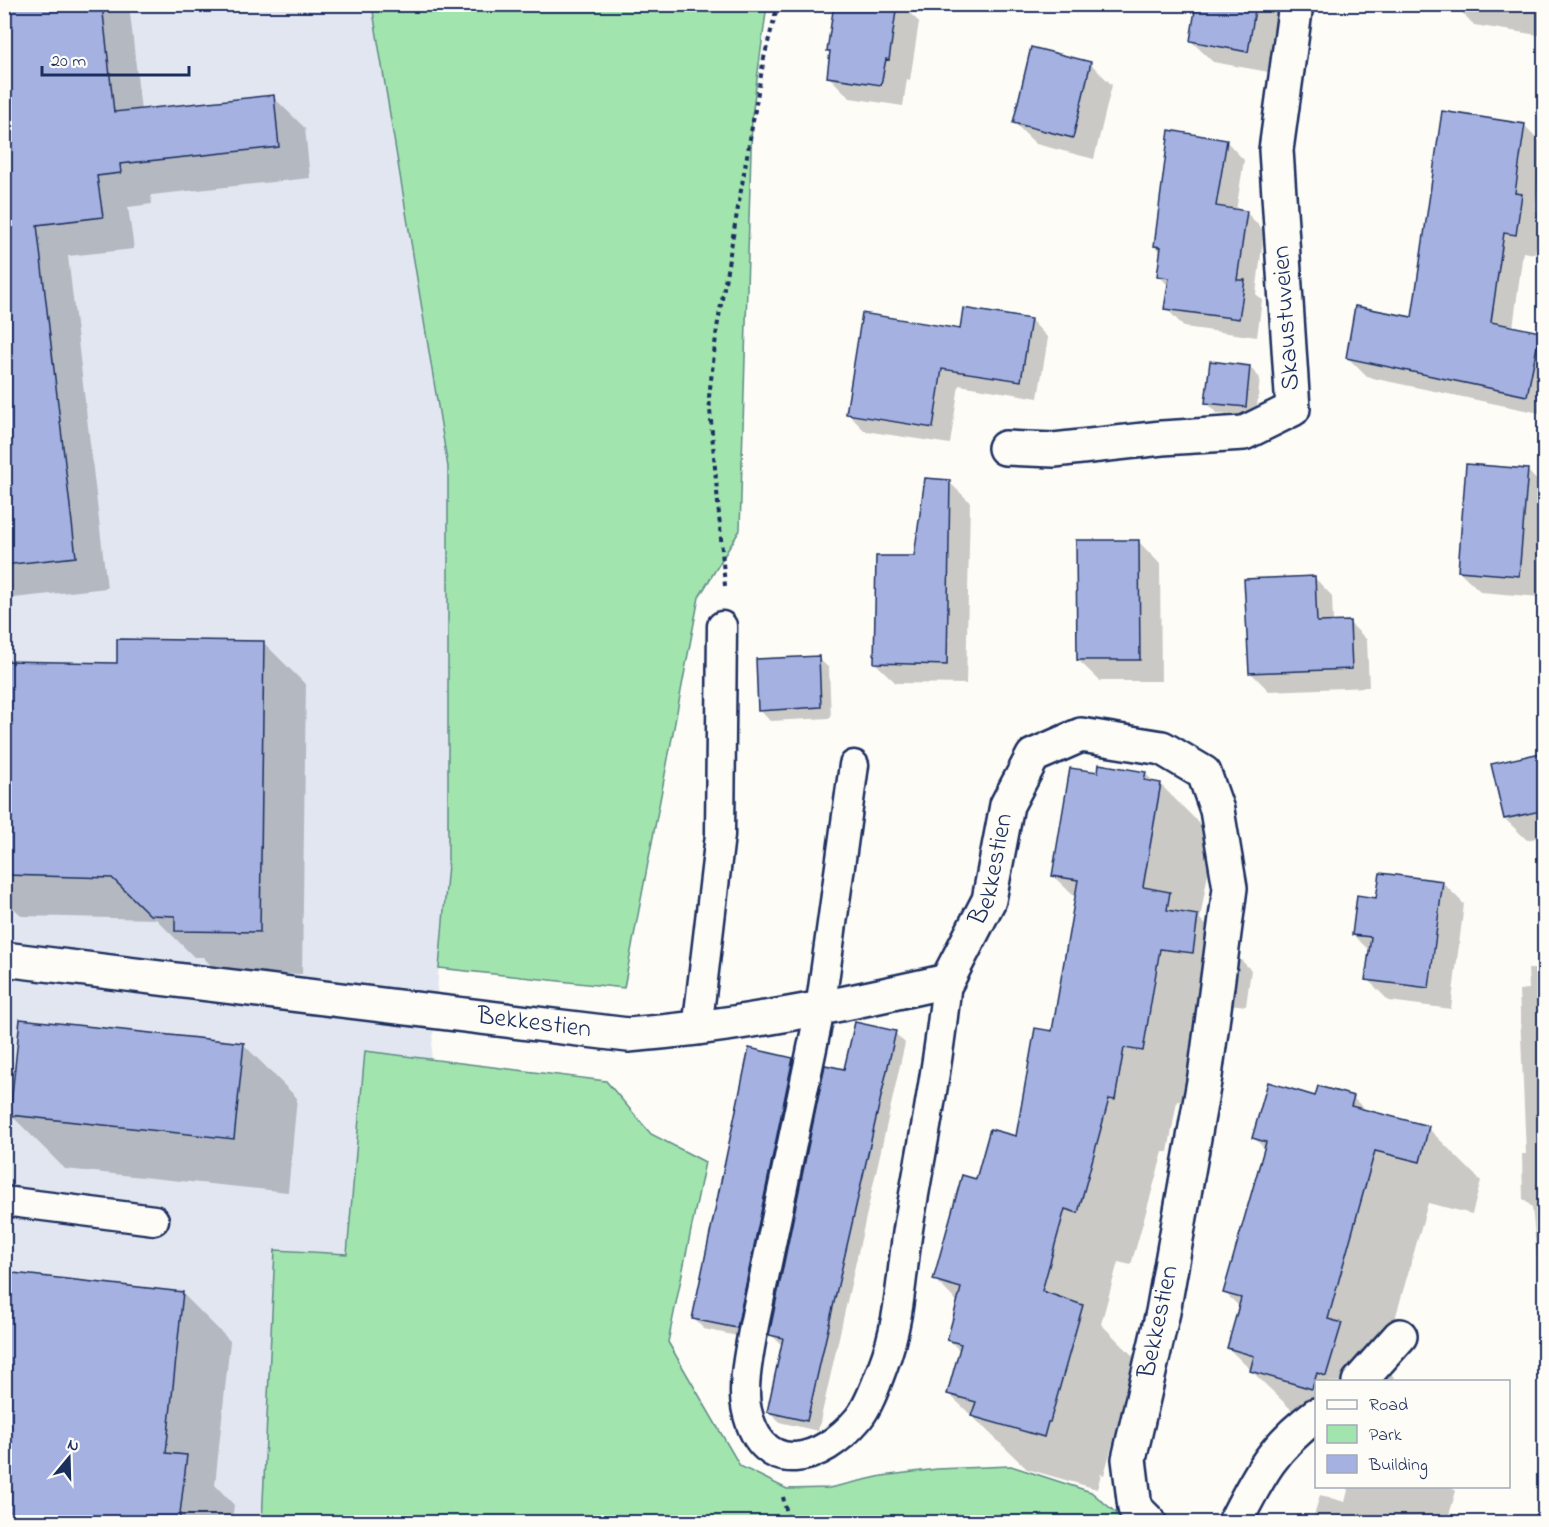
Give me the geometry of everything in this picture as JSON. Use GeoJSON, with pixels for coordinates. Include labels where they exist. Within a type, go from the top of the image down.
{"type":"FeatureCollection","features":[{"type":"Feature","properties":{"kind":"street","name":"Skaustuveien"},"geometry":{"type":"LineString","coordinates":[[1005,448],[1054,450],[1162,438],[1244,433],[1293,409],[1276,150],[1296,4]]}},
{"type":"Feature","properties":{"kind":"street","name":"Bekkestien"},"geometry":{"type":"LineString","coordinates":[[4,959],[628,1035],[697,1030],[819,1010],[947,981],[989,900],[1007,805],[1034,756],[1081,735],[1162,748],[1204,774],[1217,810],[1230,888],[1205,1076],[1163,1312],[1130,1459],[1135,1508],[1149,1522]]}},
{"type":"Feature","properties":{"kind":"street"},"geometry":{"type":"LineString","coordinates":[[1361,1380],[1400,1336]]}},
{"type":"Feature","properties":{"kind":"street"},"geometry":{"type":"LineString","coordinates":[[1235,1522],[1265,1464],[1296,1430],[1315,1416]]}},
{"type":"Feature","properties":{"kind":"lane"},"geometry":{"type":"LineString","coordinates":[[697,1030],[720,834],[722,626]]}},
{"type":"Feature","properties":{"kind":"lane"},"geometry":{"type":"LineString","coordinates":[[854,765],[819,1010],[754,1325],[748,1366],[746,1409],[756,1436],[772,1451],[789,1459],[809,1457],[829,1448],[859,1418],[883,1366],[899,1309],[909,1226],[939,1059],[947,981]]}},
{"type":"Feature","properties":{"kind":"lane"},"geometry":{"type":"LineString","coordinates":[[4,1201],[154,1221]]}},
{"type":"Feature","properties":{"kind":"path"},"geometry":{"type":"LineString","coordinates":[[722,626],[725,585],[709,397],[717,328],[760,81],[778,4]]}},
{"type":"Feature","properties":{"kind":"shaded area"},"geometry":{"type":"Polygon","coordinates":[[[5,5],[372,5],[448,467],[448,864],[431,1059],[365,1052],[347,1254],[275,1250],[262,1522],[5,1522],[5,5]]]}},
{"type":"Feature","properties":{"kind":"green space"},"geometry":{"type":"Polygon","coordinates":[[[372,5],[767,5],[752,116],[740,530],[699,597],[624,988],[439,968],[448,864],[448,467],[372,5]]]}},
{"type":"Feature","properties":{"kind":"green space"},"geometry":{"type":"Polygon","coordinates":[[[365,1051],[606,1081],[651,1134],[705,1162],[668,1342],[740,1466],[787,1489],[829,1488],[882,1476],[937,1469],[1011,1466],[1091,1492],[1127,1522],[262,1522],[275,1250],[347,1254],[365,1051]]]}},
{"type":"Feature","properties":{"kind":"building"},"geometry":{"type":"Polygon","coordinates":[[[4,4],[102,4],[114,112],[274,95],[279,147],[120,164],[121,173],[97,176],[103,217],[37,225],[76,557],[4,565],[4,4]]]}},
{"type":"Feature","properties":{"kind":"building"},"geometry":{"type":"Polygon","coordinates":[[[834,4],[897,4],[889,60],[886,59],[881,85],[827,77],[830,51],[827,51],[834,4]]]}},
{"type":"Feature","properties":{"kind":"building"},"geometry":{"type":"Polygon","coordinates":[[[1196,4],[1256,4],[1248,52],[1190,41],[1196,4]]]}},
{"type":"Feature","properties":{"kind":"building"},"geometry":{"type":"Polygon","coordinates":[[[1031,47],[1091,62],[1073,138],[1013,123],[1031,47]]]}},
{"type":"Feature","properties":{"kind":"building"},"geometry":{"type":"Polygon","coordinates":[[[1442,111],[1525,124],[1515,193],[1522,194],[1516,235],[1504,233],[1491,322],[1540,332],[1527,396],[1346,358],[1355,306],[1412,317],[1442,111]]]}},
{"type":"Feature","properties":{"kind":"building"},"geometry":{"type":"Polygon","coordinates":[[[1169,130],[1227,140],[1216,206],[1247,211],[1237,280],[1245,280],[1239,319],[1164,309],[1169,278],[1157,276],[1161,247],[1154,246],[1169,130]]]}},
{"type":"Feature","properties":{"kind":"building"},"geometry":{"type":"Polygon","coordinates":[[[963,308],[1031,319],[1021,381],[942,369],[933,428],[846,414],[862,313],[960,329],[963,308]]]}},
{"type":"Feature","properties":{"kind":"building"},"geometry":{"type":"Polygon","coordinates":[[[1210,361],[1250,366],[1246,407],[1205,403],[1210,361]]]}},
{"type":"Feature","properties":{"kind":"building"},"geometry":{"type":"Polygon","coordinates":[[[1466,464],[1528,469],[1519,576],[1458,571],[1466,464]]]}},
{"type":"Feature","properties":{"kind":"building"},"geometry":{"type":"Polygon","coordinates":[[[925,478],[950,480],[947,665],[874,663],[876,556],[914,556],[925,478]]]}},
{"type":"Feature","properties":{"kind":"building"},"geometry":{"type":"Polygon","coordinates":[[[1076,540],[1139,540],[1140,660],[1077,660],[1076,540]]]}},
{"type":"Feature","properties":{"kind":"building"},"geometry":{"type":"Polygon","coordinates":[[[1315,576],[1317,622],[1350,621],[1352,669],[1249,673],[1244,579],[1315,576]]]}},
{"type":"Feature","properties":{"kind":"building"},"geometry":{"type":"Polygon","coordinates":[[[117,639],[264,641],[260,932],[175,931],[175,916],[150,915],[112,878],[4,875],[4,661],[117,663],[117,639]]]}},
{"type":"Feature","properties":{"kind":"building"},"geometry":{"type":"Polygon","coordinates":[[[819,656],[821,707],[758,711],[756,659],[819,656]]]}},
{"type":"Feature","properties":{"kind":"building"},"geometry":{"type":"Polygon","coordinates":[[[1545,752],[1545,810],[1504,819],[1491,764],[1545,752]]]}},
{"type":"Feature","properties":{"kind":"building"},"geometry":{"type":"Polygon","coordinates":[[[1099,764],[1146,772],[1144,780],[1161,783],[1143,887],[1170,892],[1167,910],[1198,915],[1193,953],[1160,949],[1143,1051],[1124,1048],[1115,1100],[1109,1099],[1078,1213],[1065,1209],[1042,1291],[1083,1305],[1044,1437],[971,1416],[976,1402],[947,1394],[961,1344],[947,1340],[961,1288],[933,1280],[962,1175],[976,1179],[990,1129],[1016,1136],[1035,1028],[1052,1031],[1078,880],[1052,876],[1070,768],[1098,772],[1099,764]]]}},
{"type":"Feature","properties":{"kind":"building"},"geometry":{"type":"Polygon","coordinates":[[[1380,873],[1443,881],[1429,988],[1365,980],[1371,937],[1352,935],[1357,895],[1376,898],[1380,873]]]}},
{"type":"Feature","properties":{"kind":"building"},"geometry":{"type":"Polygon","coordinates":[[[20,1019],[244,1043],[234,1139],[10,1115],[20,1019]]]}},
{"type":"Feature","properties":{"kind":"building"},"geometry":{"type":"Polygon","coordinates":[[[855,1022],[896,1031],[807,1421],[767,1412],[783,1338],[769,1335],[825,1065],[844,1069],[855,1022]]]}},
{"type":"Feature","properties":{"kind":"building"},"geometry":{"type":"Polygon","coordinates":[[[749,1048],[793,1058],[737,1328],[692,1319],[749,1048]]]}},
{"type":"Feature","properties":{"kind":"building"},"geometry":{"type":"Polygon","coordinates":[[[1268,1082],[1315,1096],[1318,1086],[1354,1096],[1351,1106],[1429,1126],[1420,1162],[1375,1151],[1328,1319],[1342,1323],[1326,1376],[1317,1373],[1312,1389],[1250,1371],[1254,1356],[1227,1348],[1241,1298],[1223,1293],[1266,1142],[1252,1138],[1268,1082]]]}},
{"type":"Feature","properties":{"kind":"building"},"geometry":{"type":"Polygon","coordinates":[[[4,1272],[183,1292],[166,1453],[187,1455],[179,1522],[4,1522],[4,1272]]]}}]}
